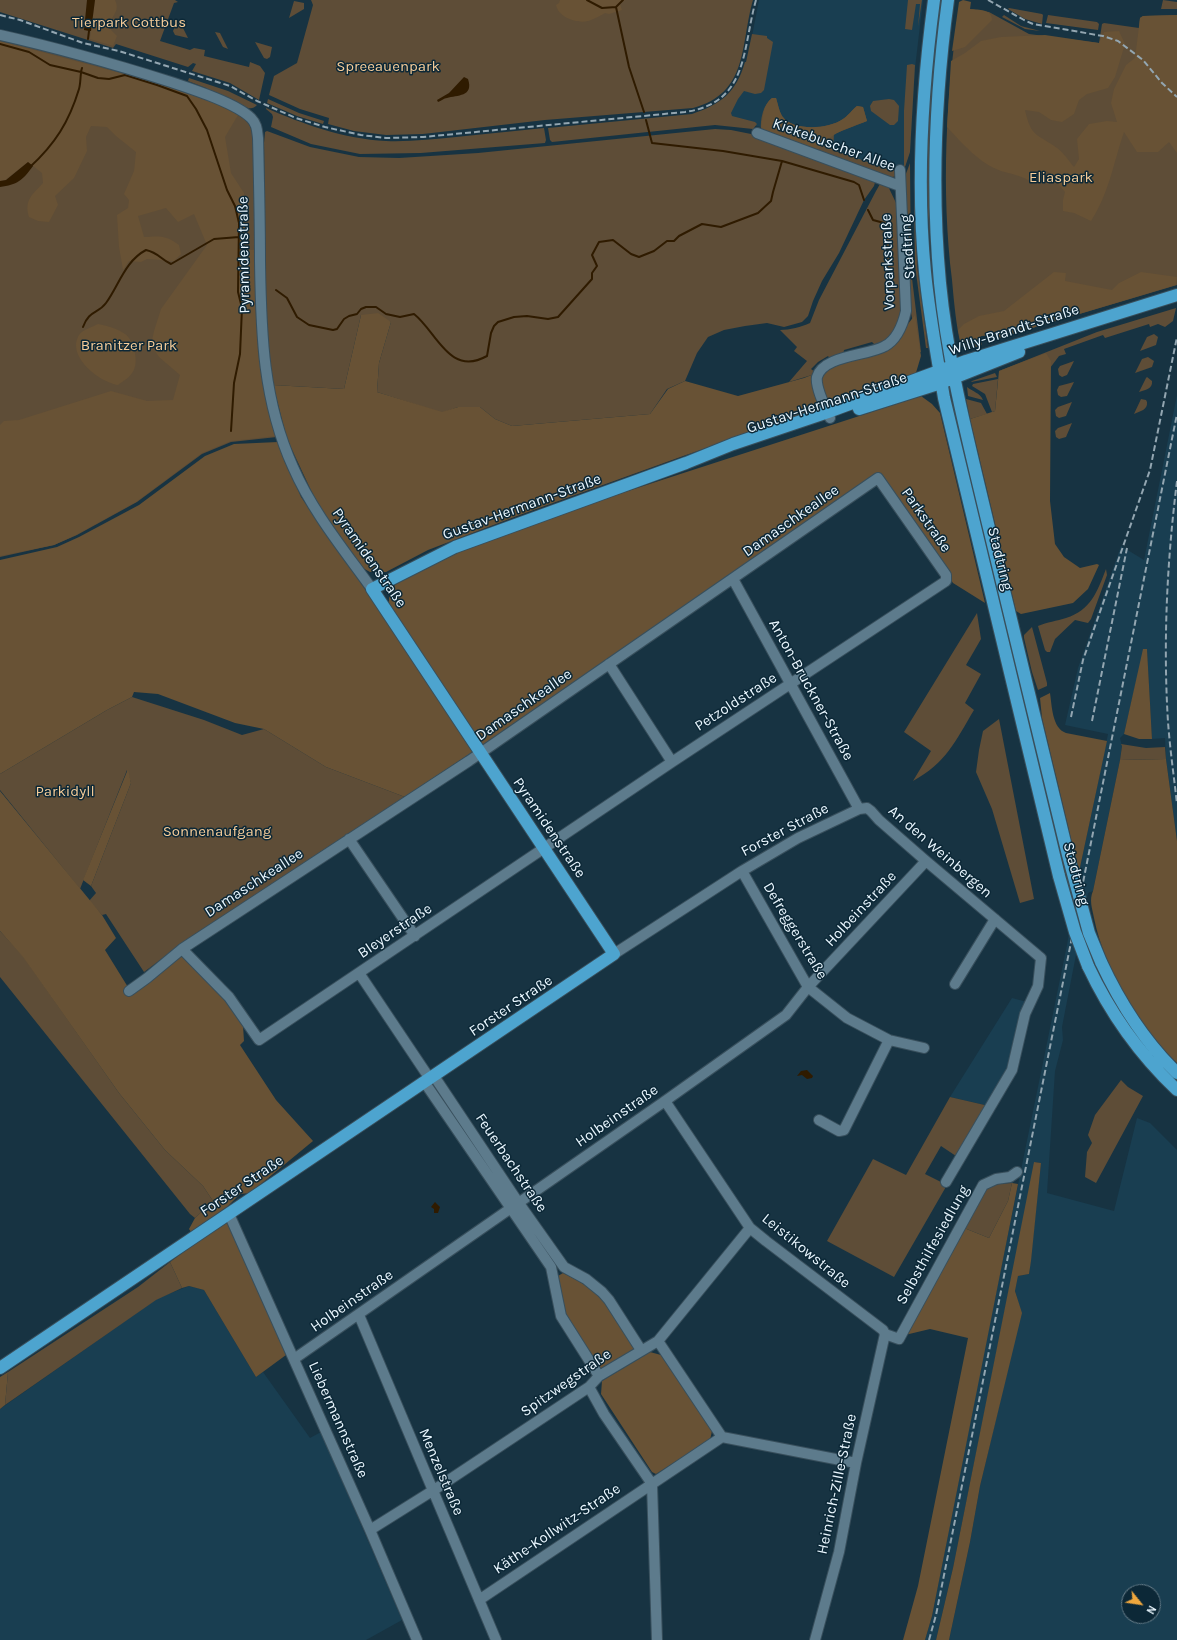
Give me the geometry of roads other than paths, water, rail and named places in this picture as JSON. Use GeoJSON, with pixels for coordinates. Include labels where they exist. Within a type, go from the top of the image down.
{"type":"FeatureCollection","features":[{"type":"Feature","properties":{"kind":"main road","name":"Stadtring"},"geometry":{"type":"LineString","coordinates":[[934,0],[923,100],[921,190],[925,272],[940,377],[1059,876],[1075,932],[1088,966],[1107,1004],[1130,1038],[1151,1064],[1177,1090]]}},
{"type":"Feature","properties":{"kind":"main road","name":"Stadtring"},"geometry":{"type":"LineString","coordinates":[[948,0],[940,60],[937,101],[935,141],[936,235],[940,283],[961,410],[1068,855],[1089,933],[1119,1000],[1156,1051],[1177,1073]]}},
{"type":"Feature","properties":{"kind":"main road","name":"Willy-Brandt-Straße"},"geometry":{"type":"LineString","coordinates":[[940,377],[1098,320],[1177,295]]}},
{"type":"Feature","properties":{"kind":"main road","name":"Gustav-Hermann-Straße"},"geometry":{"type":"LineString","coordinates":[[372,589],[455,547],[686,463],[710,458],[940,377]]}},
{"type":"Feature","properties":{"kind":"main road","name":"Pyramidenstraße"},"geometry":{"type":"LineString","coordinates":[[372,589],[614,954]]}},
{"type":"Feature","properties":{"kind":"main road","name":"Forster Straße"},"geometry":{"type":"LineString","coordinates":[[0,1368],[614,954]]}},
{"type":"Feature","properties":{"kind":"street","name":"Pyramidenstraße"},"geometry":{"type":"LineString","coordinates":[[0,35],[102,60],[203,93],[243,112],[253,120],[256,125],[258,138],[261,328],[266,376],[272,407],[293,467],[308,497],[372,589]]}},
{"type":"Feature","properties":{"kind":"street","name":"Kiekebuscher Allee"},"geometry":{"type":"LineString","coordinates":[[757,133],[900,186]]}},
{"type":"Feature","properties":{"kind":"street","name":"Vorparkstraße"},"geometry":{"type":"LineString","coordinates":[[829,415],[818,384],[817,378],[821,369],[834,361],[885,346],[896,336],[903,323],[906,311],[900,170]]}},
{"type":"Feature","properties":{"kind":"street","name":"Damaschkeallee"},"geometry":{"type":"LineString","coordinates":[[129,991],[182,949],[480,753],[878,478]]}},
{"type":"Feature","properties":{"kind":"street","name":"Parkstraße"},"geometry":{"type":"LineString","coordinates":[[878,478],[946,575],[946,581]]}},
{"type":"Feature","properties":{"kind":"street","name":"Anton-Bruckner-Straße"},"geometry":{"type":"LineString","coordinates":[[733,579],[863,808]]}},
{"type":"Feature","properties":{"kind":"street","name":"Petzoldstraße"},"geometry":{"type":"LineString","coordinates":[[544,849],[672,762],[946,581]]}},
{"type":"Feature","properties":{"kind":"street"},"geometry":{"type":"LineString","coordinates":[[609,664],[672,762]]}},
{"type":"Feature","properties":{"kind":"street","name":"An den Weinbergen"},"geometry":{"type":"LineString","coordinates":[[863,808],[1041,958]]}},
{"type":"Feature","properties":{"kind":"street","name":"Forster Straße"},"geometry":{"type":"LineString","coordinates":[[614,954],[742,871],[798,838],[863,808]]}},
{"type":"Feature","properties":{"kind":"street"},"geometry":{"type":"LineString","coordinates":[[349,838],[414,936]]}},
{"type":"Feature","properties":{"kind":"street","name":"Bleyerstraße"},"geometry":{"type":"LineString","coordinates":[[182,949],[229,997],[259,1040],[544,849]]}},
{"type":"Feature","properties":{"kind":"street","name":"Holbeinstraße"},"geometry":{"type":"LineString","coordinates":[[294,1359],[786,1015],[808,987],[926,862]]}},
{"type":"Feature","properties":{"kind":"street","name":"Defreggerstraße"},"geometry":{"type":"LineString","coordinates":[[742,871],[808,987],[848,1018],[889,1040],[924,1048]]}},
{"type":"Feature","properties":{"kind":"street","name":"An den Weinbergen"},"geometry":{"type":"LineString","coordinates":[[955,984],[995,919]]}},
{"type":"Feature","properties":{"kind":"street","name":"Selbsthilfesiedlung"},"geometry":{"type":"LineString","coordinates":[[946,1182],[1012,1070],[1025,1014],[1038,986],[1041,958]]}},
{"type":"Feature","properties":{"kind":"street","name":"Feuerbachstraße"},"geometry":{"type":"LineString","coordinates":[[359,973],[514,1205],[564,1267],[586,1280],[602,1292],[609,1300],[641,1350]]}},
{"type":"Feature","properties":{"kind":"street"},"geometry":{"type":"LineString","coordinates":[[819,1120],[839,1132],[844,1130],[889,1040]]}},
{"type":"Feature","properties":{"kind":"street","name":"Leistikowstraße"},"geometry":{"type":"LineString","coordinates":[[665,1101],[750,1228],[883,1330],[885,1334]]}},
{"type":"Feature","properties":{"kind":"street","name":"Selbsthilfesiedlung"},"geometry":{"type":"LineString","coordinates":[[885,1334],[899,1339],[983,1185],[996,1179],[1010,1178],[1017,1172]]}},
{"type":"Feature","properties":{"kind":"street"},"geometry":{"type":"LineString","coordinates":[[514,1205],[550,1268],[561,1316],[599,1376]]}},
{"type":"Feature","properties":{"kind":"street","name":"Liebermannstraße"},"geometry":{"type":"LineString","coordinates":[[229,1214],[370,1530],[417,1640]]}},
{"type":"Feature","properties":{"kind":"street","name":"Spitzwegstraße"},"geometry":{"type":"LineString","coordinates":[[370,1530],[433,1491],[589,1387],[599,1376],[658,1341],[750,1228]]}},
{"type":"Feature","properties":{"kind":"street","name":"Menzelstraße"},"geometry":{"type":"LineString","coordinates":[[359,1315],[496,1640]]}},
{"type":"Feature","properties":{"kind":"street","name":"Heinrich-Zille-Straße"},"geometry":{"type":"LineString","coordinates":[[815,1640],[839,1552],[856,1463],[885,1334]]}},
{"type":"Feature","properties":{"kind":"street"},"geometry":{"type":"LineString","coordinates":[[658,1341],[722,1437],[856,1463]]}},
{"type":"Feature","properties":{"kind":"street"},"geometry":{"type":"LineString","coordinates":[[589,1387],[604,1414],[652,1484],[657,1640]]}},
{"type":"Feature","properties":{"kind":"street","name":"Käthe-Kollwitz-Straße"},"geometry":{"type":"LineString","coordinates":[[479,1600],[722,1437]]}},
{"type":"Feature","properties":{"kind":"waterway"},"geometry":{"type":"LineString","coordinates":[[587,0],[602,8],[616,7]]}},
{"type":"Feature","properties":{"kind":"waterway"},"geometry":{"type":"LineString","coordinates":[[623,0],[616,7],[629,67],[644,112]]}},
{"type":"Feature","properties":{"kind":"waterway"},"geometry":{"type":"LineString","coordinates":[[88,39],[89,31]]}},
{"type":"Feature","properties":{"kind":"waterway"},"geometry":{"type":"LineString","coordinates":[[0,44],[29,52],[50,65],[81,72],[98,78],[109,79],[125,75],[157,85],[187,96],[196,109],[207,130],[227,190],[235,206],[239,223],[238,292],[242,308],[240,354],[234,383],[231,431]]}},
{"type":"Feature","properties":{"kind":"waterway"},"geometry":{"type":"LineString","coordinates":[[30,167],[47,150],[66,122],[79,89],[82,68]]}},
{"type":"Feature","properties":{"kind":"waterway"},"geometry":{"type":"LineString","coordinates":[[276,290],[287,298],[297,317],[309,325],[333,330],[337,329],[344,319],[357,314],[361,309],[366,307],[376,307],[386,314],[400,317],[414,314],[445,350],[453,357],[463,361],[474,361],[487,356],[491,333],[494,326],[498,322],[514,317],[527,316],[548,319],[558,317],[592,279],[592,273],[597,266],[592,255],[599,242],[613,240],[631,254],[639,257],[654,251],[667,241],[674,241],[679,236],[702,224],[721,227],[758,213],[771,201],[782,161],[723,151],[652,143],[646,120]]}},
{"type":"Feature","properties":{"kind":"waterway"},"geometry":{"type":"LineString","coordinates":[[782,161],[854,182],[859,185],[864,200]]}},
{"type":"Feature","properties":{"kind":"waterway"},"geometry":{"type":"LineString","coordinates":[[868,210],[873,220],[884,223],[892,237]]}},
{"type":"Feature","properties":{"kind":"waterway"},"geometry":{"type":"LineString","coordinates":[[83,327],[88,318],[106,303],[133,260],[146,250],[154,253],[171,264],[214,239],[239,237]]}},
{"type":"Feature","properties":{"kind":"railway"},"geometry":{"type":"LineString","coordinates":[[0,15],[20,20],[83,43],[119,51],[230,86],[257,101],[296,118],[325,127],[361,135],[386,138],[423,137],[685,112],[706,107],[721,98],[732,86],[744,55],[756,0]]}},
{"type":"Feature","properties":{"kind":"railway"},"geometry":{"type":"LineString","coordinates":[[988,0],[1033,24],[1103,36],[1118,41],[1143,60],[1162,83],[1177,97]]}},
{"type":"Feature","properties":{"kind":"railway"},"geometry":{"type":"LineString","coordinates":[[1071,717],[1083,660],[1150,470],[1177,337]]}},
{"type":"Feature","properties":{"kind":"railway"},"geometry":{"type":"LineString","coordinates":[[929,1640],[936,1615],[1177,414]]}},
{"type":"Feature","properties":{"kind":"railway"},"geometry":{"type":"LineString","coordinates":[[1177,481],[1168,571],[1166,632],[1168,722],[1177,804]]}},
{"type":"Feature","properties":{"kind":"railway"},"geometry":{"type":"LineString","coordinates":[[1092,721],[1127,548]]}},
{"type":"Feature","properties":{"kind":"park label","name":"Tierpark Cottbus"},"geometry":{"type":"Point","coordinates":[129,23]}},
{"type":"Feature","properties":{"kind":"park label","name":"Spreeauenpark"},"geometry":{"type":"Point","coordinates":[388,67]}},
{"type":"Feature","properties":{"kind":"park label","name":"Eliaspark"},"geometry":{"type":"Point","coordinates":[1061,178]}},
{"type":"Feature","properties":{"kind":"park label","name":"Branitzer Park"},"geometry":{"type":"Point","coordinates":[129,346]}},
{"type":"Feature","properties":{"kind":"park label","name":"Parkidyll"},"geometry":{"type":"Point","coordinates":[65,792]}},
{"type":"Feature","properties":{"kind":"park label","name":"Sonnenaufgang"},"geometry":{"type":"Point","coordinates":[217,832]}}]}
